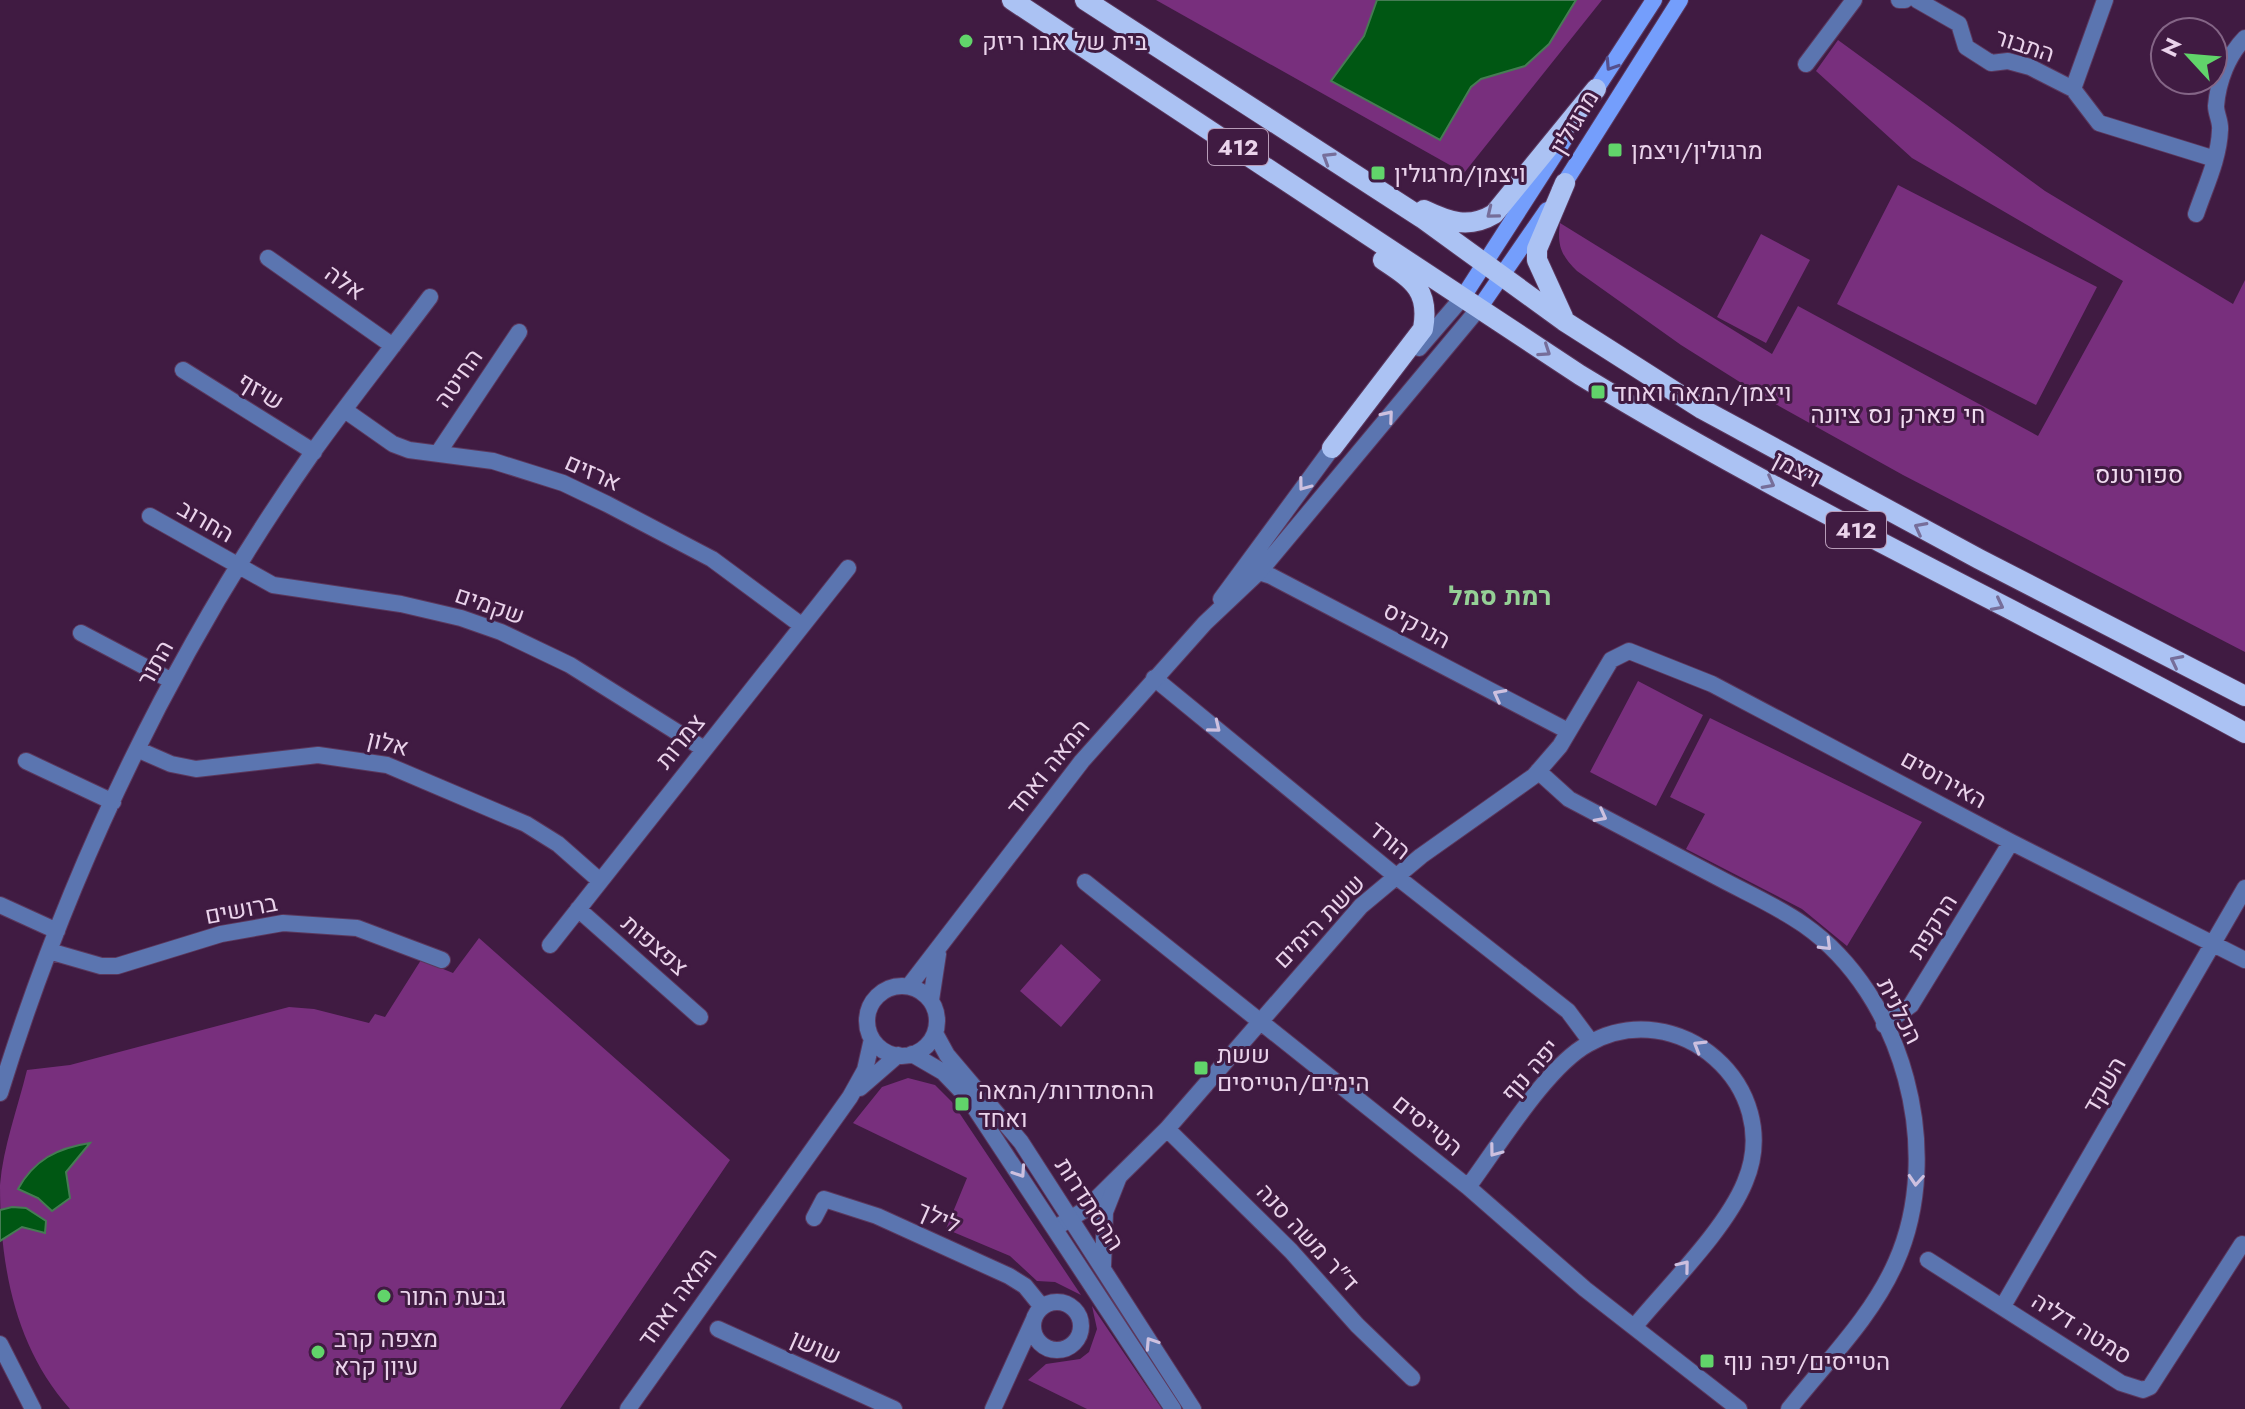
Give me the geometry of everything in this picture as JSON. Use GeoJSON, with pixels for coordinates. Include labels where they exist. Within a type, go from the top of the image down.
{"type":"FeatureCollection","features":[{"type":"Feature","properties":{"kind":"main road","name":"412"},"geometry":{"type":"LineString","coordinates":[[1012,0],[1471,302]]}},
{"type":"Feature","properties":{"kind":"main road","name":"412"},"geometry":{"type":"LineString","coordinates":[[1085,0],[1358,177],[1491,256]]}},
{"type":"Feature","properties":{"kind":"main road","name":"מרגולין"},"geometry":{"type":"LineString","coordinates":[[1471,302],[1491,256],[1654,0]]}},
{"type":"Feature","properties":{"kind":"main road","name":"מרגולין"},"geometry":{"type":"LineString","coordinates":[[1471,302],[1508,269],[1680,0]]}},
{"type":"Feature","properties":{"kind":"main road"},"geometry":{"type":"LineString","coordinates":[[1077,42],[1416,285],[1427,305],[1423,329],[1332,448]]}},
{"type":"Feature","properties":{"kind":"main road"},"geometry":{"type":"LineString","coordinates":[[1358,177],[1452,222],[1480,222],[1494,214],[1596,89]]}},
{"type":"Feature","properties":{"kind":"main road"},"geometry":{"type":"LineString","coordinates":[[1564,321],[1537,260],[1537,249],[1565,183]]}},
{"type":"Feature","properties":{"kind":"main road","name":"ויצמן"},"geometry":{"type":"LineString","coordinates":[[1491,256],[1564,321],[1755,440],[2245,696]]}},
{"type":"Feature","properties":{"kind":"main road","name":"ויצמן"},"geometry":{"type":"LineString","coordinates":[[1471,302],[1580,375],[1693,441],[1942,577],[2245,733]]}},
{"type":"Feature","properties":{"kind":"street"},"geometry":{"type":"LineString","coordinates":[[1806,64],[1854,0]]}},
{"type":"Feature","properties":{"kind":"street","name":"התבור"},"geometry":{"type":"LineString","coordinates":[[1917,0],[1959,24],[1966,47],[1991,63],[2008,61],[2030,67],[2073,89],[2099,123],[2215,159]]}},
{"type":"Feature","properties":{"kind":"street"},"geometry":{"type":"LineString","coordinates":[[2073,89],[2105,0]]}},
{"type":"Feature","properties":{"kind":"street"},"geometry":{"type":"LineString","coordinates":[[2196,214],[2215,159],[2221,128],[2216,108],[2221,82],[2233,50],[2245,38]]}},
{"type":"Feature","properties":{"kind":"street","name":"אלה"},"geometry":{"type":"LineString","coordinates":[[268,258],[393,346]]}},
{"type":"Feature","properties":{"kind":"street","name":"התור"},"geometry":{"type":"LineString","coordinates":[[0,1093],[5,1057],[57,931],[113,802],[172,681],[239,568],[314,452],[430,297]]}},
{"type":"Feature","properties":{"kind":"street","name":"המאה ואחד"},"geometry":{"type":"LineString","coordinates":[[1205,623],[1332,448],[1471,302]]}},
{"type":"Feature","properties":{"kind":"street","name":"המאה ואחד"},"geometry":{"type":"LineString","coordinates":[[909,986],[1002,861],[1154,678],[1205,623],[1260,571],[1471,302]]}},
{"type":"Feature","properties":{"kind":"street","name":"החיטה"},"geometry":{"type":"LineString","coordinates":[[438,453],[519,332]]}},
{"type":"Feature","properties":{"kind":"street","name":"שיזף"},"geometry":{"type":"LineString","coordinates":[[183,370],[314,452]]}},
{"type":"Feature","properties":{"kind":"street","name":"ארזים"},"geometry":{"type":"LineString","coordinates":[[346,411],[393,444],[493,461],[530,471],[607,504],[712,559],[801,625]]}},
{"type":"Feature","properties":{"kind":"street","name":"החרוב"},"geometry":{"type":"LineString","coordinates":[[150,516],[239,568]]}},
{"type":"Feature","properties":{"kind":"street","name":"הנרקיס"},"geometry":{"type":"LineString","coordinates":[[1243,567],[1260,571],[1568,731]]}},
{"type":"Feature","properties":{"kind":"street","name":"שקמים"},"geometry":{"type":"LineString","coordinates":[[239,568],[287,589],[401,604],[479,624],[552,655],[704,749]]}},
{"type":"Feature","properties":{"kind":"street","name":"צמרות"},"geometry":{"type":"LineString","coordinates":[[550,945],[848,568]]}},
{"type":"Feature","properties":{"kind":"street"},"geometry":{"type":"LineString","coordinates":[[81,633],[172,681]]}},
{"type":"Feature","properties":{"kind":"street","name":"האירוסים"},"geometry":{"type":"LineString","coordinates":[[1618,655],[1637,651],[1712,684],[2011,842],[2245,960]]}},
{"type":"Feature","properties":{"kind":"street","name":"ששת הימים"},"geometry":{"type":"LineString","coordinates":[[1064,1223],[1118,1179],[1167,1129],[1345,921],[1397,877],[1538,771],[1568,731],[1606,667],[1618,655]]}},
{"type":"Feature","properties":{"kind":"street","name":"הורד"},"geometry":{"type":"LineString","coordinates":[[1154,678],[1397,877],[1568,1011],[1591,1042]]}},
{"type":"Feature","properties":{"kind":"street","name":"אלון"},"geometry":{"type":"LineString","coordinates":[[139,750],[171,764],[196,769],[318,755],[387,765],[526,824],[558,844],[600,881]]}},
{"type":"Feature","properties":{"kind":"street"},"geometry":{"type":"LineString","coordinates":[[26,761],[113,802]]}},
{"type":"Feature","properties":{"kind":"street","name":"הכלנית"},"geometry":{"type":"LineString","coordinates":[[1538,771],[1569,799],[1806,926],[1853,974],[1884,1025],[1911,1102],[1917,1157],[1912,1209],[1896,1262],[1878,1294],[1789,1409]]}},
{"type":"Feature","properties":{"kind":"street","name":"הרקפת"},"geometry":{"type":"LineString","coordinates":[[1884,1025],[1911,1005],[2011,842]]}},
{"type":"Feature","properties":{"kind":"street","name":"הטייסים"},"geometry":{"type":"LineString","coordinates":[[1085,882],[1468,1187],[1535,1248],[1739,1409]]}},
{"type":"Feature","properties":{"kind":"street","name":"השקד"},"geometry":{"type":"LineString","coordinates":[[2003,1306],[2245,888]]}},
{"type":"Feature","properties":{"kind":"street"},"geometry":{"type":"LineString","coordinates":[[0,905],[57,931]]}},
{"type":"Feature","properties":{"kind":"street","name":"צפצפות"},"geometry":{"type":"LineString","coordinates":[[578,909],[700,1017]]}},
{"type":"Feature","properties":{"kind":"street","name":"ברושים"},"geometry":{"type":"LineString","coordinates":[[49,951],[101,966],[117,966],[242,930],[304,923],[357,928],[442,960]]}},
{"type":"Feature","properties":{"kind":"street","name":"המאה ואחד"},"geometry":{"type":"LineString","coordinates":[[931,1000],[939,948]]}},
{"type":"Feature","properties":{"kind":"street"},"geometry":{"type":"LineString","coordinates":[[909,986],[931,1000],[936,1010],[935,1033],[922,1050],[905,1055],[879,1047],[872,1039],[867,1021],[872,1004],[888,989],[909,986]]}},
{"type":"Feature","properties":{"kind":"street","name":"יפה נוף"},"geometry":{"type":"LineString","coordinates":[[1468,1187],[1544,1085],[1576,1052],[1591,1042],[1614,1032],[1654,1028],[1698,1045],[1718,1059],[1734,1081],[1748,1109],[1752,1135],[1750,1167],[1732,1207],[1635,1326]]}},
{"type":"Feature","properties":{"kind":"street","name":"ההסתדרות"},"geometry":{"type":"LineString","coordinates":[[935,1033],[947,1055],[1021,1142],[1064,1223],[1173,1409]]}},
{"type":"Feature","properties":{"kind":"street","name":"המאה ואחד"},"geometry":{"type":"LineString","coordinates":[[628,1409],[850,1097],[865,1070],[872,1039]]}},
{"type":"Feature","properties":{"kind":"street","name":"המאה ואחד"},"geometry":{"type":"LineString","coordinates":[[850,1097],[905,1055]]}},
{"type":"Feature","properties":{"kind":"street","name":"ההסתדרות"},"geometry":{"type":"LineString","coordinates":[[905,1055],[943,1072],[969,1099],[1064,1223],[1103,1267],[1193,1409]]}},
{"type":"Feature","properties":{"kind":"street","name":"ד\"ר משה סנה"},"geometry":{"type":"LineString","coordinates":[[1167,1129],[1291,1251],[1357,1325],[1412,1378]]}},
{"type":"Feature","properties":{"kind":"street"},"geometry":{"type":"LineString","coordinates":[[1103,1267],[1101,1230],[1110,1194],[1118,1179]]}},
{"type":"Feature","properties":{"kind":"street","name":"לילך"},"geometry":{"type":"LineString","coordinates":[[814,1218],[824,1199],[877,1216],[1009,1276],[1025,1286],[1038,1312]]}},
{"type":"Feature","properties":{"kind":"street","name":"סמטה דליה"},"geometry":{"type":"LineString","coordinates":[[1928,1260],[2121,1383],[2143,1390],[2150,1387],[2242,1244]]}},
{"type":"Feature","properties":{"kind":"street"},"geometry":{"type":"LineString","coordinates":[[993,1409],[1038,1312],[1058,1302],[1077,1313],[1080,1333],[1072,1344],[1057,1350],[1041,1350],[1012,1371]]}},
{"type":"Feature","properties":{"kind":"street"},"geometry":{"type":"LineString","coordinates":[[1038,1312],[1033,1325],[1038,1340],[1057,1350]]}},
{"type":"Feature","properties":{"kind":"street","name":"שושן"},"geometry":{"type":"LineString","coordinates":[[718,1329],[894,1409]]}},
{"type":"Feature","properties":{"kind":"street"},"geometry":{"type":"LineString","coordinates":[[0,1344],[33,1409]]}},
{"type":"Feature","properties":{"kind":"green space"},"geometry":{"type":"Polygon","coordinates":[[[1156,0],[1602,0],[1464,173],[1156,0]]]}},
{"type":"Feature","properties":{"kind":"green space","name":"ספורטנס"},"geometry":{"type":"Polygon","coordinates":[[[1838,40],[2045,191],[2233,304],[2245,280],[2245,652],[1903,475],[1770,401],[1681,345],[1577,271],[1567,260],[1561,250],[1560,223],[1772,354],[1798,306],[2038,436],[2123,281],[1912,158],[1816,71],[1838,40]]]}},
{"type":"Feature","properties":{"kind":"green space"},"geometry":{"type":"Polygon","coordinates":[[[1898,185],[2097,287],[2036,405],[1837,304],[1898,185]]]}},
{"type":"Feature","properties":{"kind":"green space"},"geometry":{"type":"Polygon","coordinates":[[[1761,234],[1810,260],[1766,343],[1717,317],[1761,234]]]}},
{"type":"Feature","properties":{"kind":"green space"},"geometry":{"type":"Polygon","coordinates":[[[1638,681],[1703,715],[1656,806],[1590,772],[1638,681]]]}},
{"type":"Feature","properties":{"kind":"green space"},"geometry":{"type":"Polygon","coordinates":[[[1710,718],[1922,822],[1847,946],[1802,909],[1686,849],[1705,814],[1670,797],[1710,718]]]}},
{"type":"Feature","properties":{"kind":"green space"},"geometry":{"type":"Polygon","coordinates":[[[479,938],[730,1160],[560,1409],[70,1409],[51,1385],[24,1332],[14,1304],[3,1246],[0,1185],[7,1142],[27,1070],[70,1065],[289,1007],[314,1009],[369,1023],[375,1014],[385,1017],[421,960],[453,973],[479,938]]]}},
{"type":"Feature","properties":{"kind":"green space"},"geometry":{"type":"Polygon","coordinates":[[[1061,944],[1101,980],[1061,1027],[1020,991],[1061,944]]]}},
{"type":"Feature","properties":{"kind":"green space"},"geometry":{"type":"Polygon","coordinates":[[[908,1078],[935,1085],[952,1102],[1081,1295],[1055,1282],[1037,1281],[1010,1256],[946,1229],[967,1178],[853,1123],[882,1087],[908,1078]]]}},
{"type":"Feature","properties":{"kind":"green space"},"geometry":{"type":"Polygon","coordinates":[[[1092,1306],[1162,1409],[1087,1409],[1028,1380],[1046,1364],[1080,1359],[1089,1352],[1097,1329],[1092,1306]]]}},
{"type":"Feature","properties":{"kind":"shaded area"},"geometry":{"type":"Polygon","coordinates":[[[1377,0],[1576,0],[1549,44],[1525,66],[1481,79],[1471,87],[1440,140],[1331,81],[1364,36],[1377,0]]]}},
{"type":"Feature","properties":{"kind":"shaded area"},"geometry":{"type":"Polygon","coordinates":[[[90,1143],[66,1172],[70,1198],[52,1211],[38,1198],[18,1189],[31,1170],[48,1157],[67,1148],[90,1143]]]}},
{"type":"Feature","properties":{"kind":"shaded area"},"geometry":{"type":"Polygon","coordinates":[[[26,1208],[46,1221],[45,1233],[22,1227],[0,1241],[0,1210],[26,1208]]]}},
{"type":"Feature","properties":{"kind":"place","name":"בית של אבו ריזק"},"geometry":{"type":"Point","coordinates":[966,41]}},
{"type":"Feature","properties":{"kind":"place","name":"מרגולין/ויצמן"},"geometry":{"type":"Point","coordinates":[1615,150]}},
{"type":"Feature","properties":{"kind":"place","name":"ויצמן/מרגולין"},"geometry":{"type":"Point","coordinates":[1378,173]}},
{"type":"Feature","properties":{"kind":"place","name":"ויצמן/המאה ואחד"},"geometry":{"type":"Point","coordinates":[1598,392]}},
{"type":"Feature","properties":{"kind":"place","name":"ששת הימים/הטייסים"},"geometry":{"type":"Point","coordinates":[1201,1068]}},
{"type":"Feature","properties":{"kind":"place","name":"ההסתדרות/המאה ואחד"},"geometry":{"type":"Point","coordinates":[962,1104]}},
{"type":"Feature","properties":{"kind":"place","name":"גבעת התור"},"geometry":{"type":"Point","coordinates":[384,1296]}},
{"type":"Feature","properties":{"kind":"place","name":"מצפה קרב עיון קרא"},"geometry":{"type":"Point","coordinates":[318,1352]}},
{"type":"Feature","properties":{"kind":"place","name":"הטייסים/יפה נוף"},"geometry":{"type":"Point","coordinates":[1707,1361]}},
{"type":"Feature","properties":{"kind":"district","name":"רמת סמל"},"geometry":{"type":"Point","coordinates":[1500,596]}},
{"type":"Feature","properties":{"kind":"park label","name":"חי פארק נס ציונה"},"geometry":{"type":"Point","coordinates":[1898,414]}}]}
